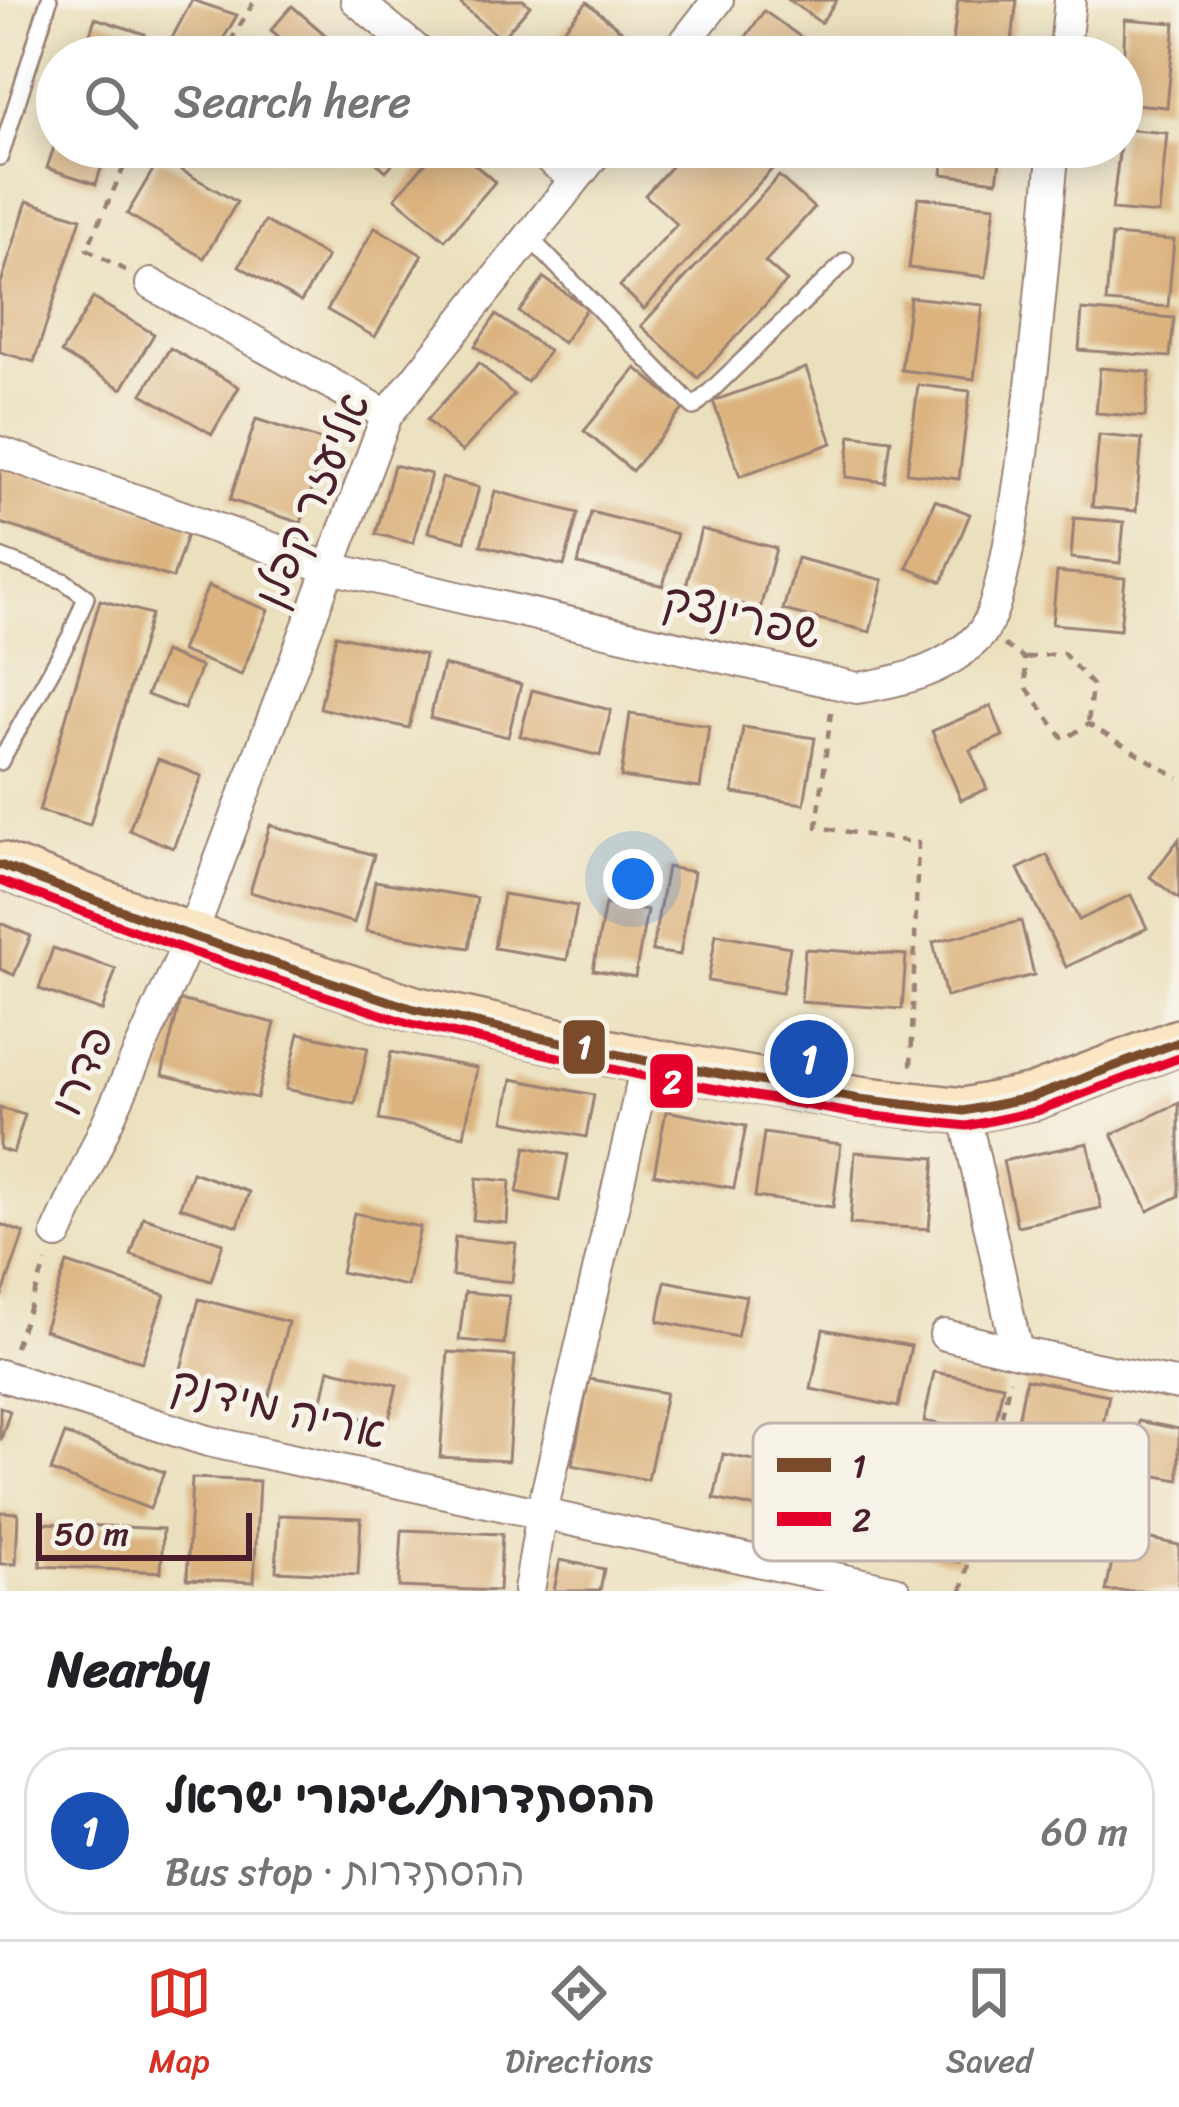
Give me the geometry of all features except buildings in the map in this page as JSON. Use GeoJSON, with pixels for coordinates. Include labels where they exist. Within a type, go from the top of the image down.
{"type":"FeatureCollection","features":[{"type":"Feature","properties":{"kind":"street"},"geometry":{"type":"LineString","coordinates":[[356,0],[400,36]]}},
{"type":"Feature","properties":{"kind":"street"},"geometry":{"type":"LineString","coordinates":[[690,36],[718,0]]}},
{"type":"Feature","properties":{"kind":"street"},"geometry":{"type":"LineString","coordinates":[[1066,36],[1070,0]]}},
{"type":"Feature","properties":{"kind":"street"},"geometry":{"type":"LineString","coordinates":[[561,168],[574,179]]}},
{"type":"Feature","properties":{"kind":"street","name":"אליעזר קפלן"},"geometry":{"type":"LineString","coordinates":[[190,936],[387,415],[583,168]]}},
{"type":"Feature","properties":{"kind":"street"},"geometry":{"type":"LineString","coordinates":[[984,631],[1010,559],[1052,168]]}},
{"type":"Feature","properties":{"kind":"street"},"geometry":{"type":"LineString","coordinates":[[151,284],[387,415]]}},
{"type":"Feature","properties":{"kind":"street","name":"שפרינצק"},"geometry":{"type":"LineString","coordinates":[[0,452],[326,567],[857,688],[907,680],[953,658],[984,631]]}},
{"type":"Feature","properties":{"kind":"street"},"geometry":{"type":"LineString","coordinates":[[0,865],[190,936],[414,1010],[647,1061],[910,1105],[964,1111],[1033,1097],[1179,1042]]}},
{"type":"Feature","properties":{"kind":"street","name":"פדרו"},"geometry":{"type":"LineString","coordinates":[[57,1234],[190,936]]}},
{"type":"Feature","properties":{"kind":"street"},"geometry":{"type":"LineString","coordinates":[[529,1591],[542,1512],[647,1061]]}},
{"type":"Feature","properties":{"kind":"street"},"geometry":{"type":"LineString","coordinates":[[964,1111],[1017,1352]]}},
{"type":"Feature","properties":{"kind":"street"},"geometry":{"type":"LineString","coordinates":[[945,1335],[1179,1385]]}},
{"type":"Feature","properties":{"kind":"street","name":"אריה מידנק"},"geometry":{"type":"LineString","coordinates":[[2,1376],[208,1441],[753,1559]]}},
{"type":"Feature","properties":{"kind":"street","name":"אריה מידנק"},"geometry":{"type":"LineString","coordinates":[[761,1561],[895,1591]]}},
{"type":"Feature","properties":{"kind":"lane"},"geometry":{"type":"LineString","coordinates":[[38,36],[49,0]]}},
{"type":"Feature","properties":{"kind":"lane"},"geometry":{"type":"LineString","coordinates":[[0,157],[36,42]]}},
{"type":"Feature","properties":{"kind":"lane"},"geometry":{"type":"LineString","coordinates":[[529,237],[694,407],[846,261]]}},
{"type":"Feature","properties":{"kind":"lane"},"geometry":{"type":"LineString","coordinates":[[0,557],[64,580],[86,597],[71,634],[0,762]]}},
{"type":"Feature","properties":{"kind":"path"},"geometry":{"type":"LineString","coordinates":[[233,36],[255,0]]}},
{"type":"Feature","properties":{"kind":"path"},"geometry":{"type":"LineString","coordinates":[[124,168],[87,249],[151,284]]}},
{"type":"Feature","properties":{"kind":"path"},"geometry":{"type":"LineString","coordinates":[[984,631],[1024,658],[1063,653],[1092,685],[1088,724]]}},
{"type":"Feature","properties":{"kind":"path"},"geometry":{"type":"LineString","coordinates":[[1024,658],[1027,688],[1064,740],[1088,724]]}},
{"type":"Feature","properties":{"kind":"path"},"geometry":{"type":"LineString","coordinates":[[835,683],[817,827],[918,843],[910,1105]]}},
{"type":"Feature","properties":{"kind":"path"},"geometry":{"type":"LineString","coordinates":[[1088,724],[1179,778]]}},
{"type":"Feature","properties":{"kind":"path"},"geometry":{"type":"LineString","coordinates":[[2,1376],[57,1234]]}},
{"type":"Feature","properties":{"kind":"path"},"geometry":{"type":"LineString","coordinates":[[1001,1423],[1017,1352]]}},
{"type":"Feature","properties":{"kind":"path"},"geometry":{"type":"LineString","coordinates":[[962,1591],[969,1561]]}},
{"type":"Feature","properties":{"kind":"transit line","name":"1"},"geometry":{"type":"LineString","coordinates":[[0,865],[191,936],[414,1009],[647,1061],[859,1099],[964,1111],[1033,1097],[1179,1042]]}},
{"type":"Feature","properties":{"kind":"transit line","name":"2"},"geometry":{"type":"LineString","coordinates":[[0,881],[186,950],[411,1024],[644,1076],[856,1114],[967,1126],[1037,1111],[1179,1058]]}},
{"type":"Feature","properties":{"kind":"place","name":"ההסתדרות/גיבורי ישראל"},"geometry":{"type":"Point","coordinates":[809,1059]}}]}
